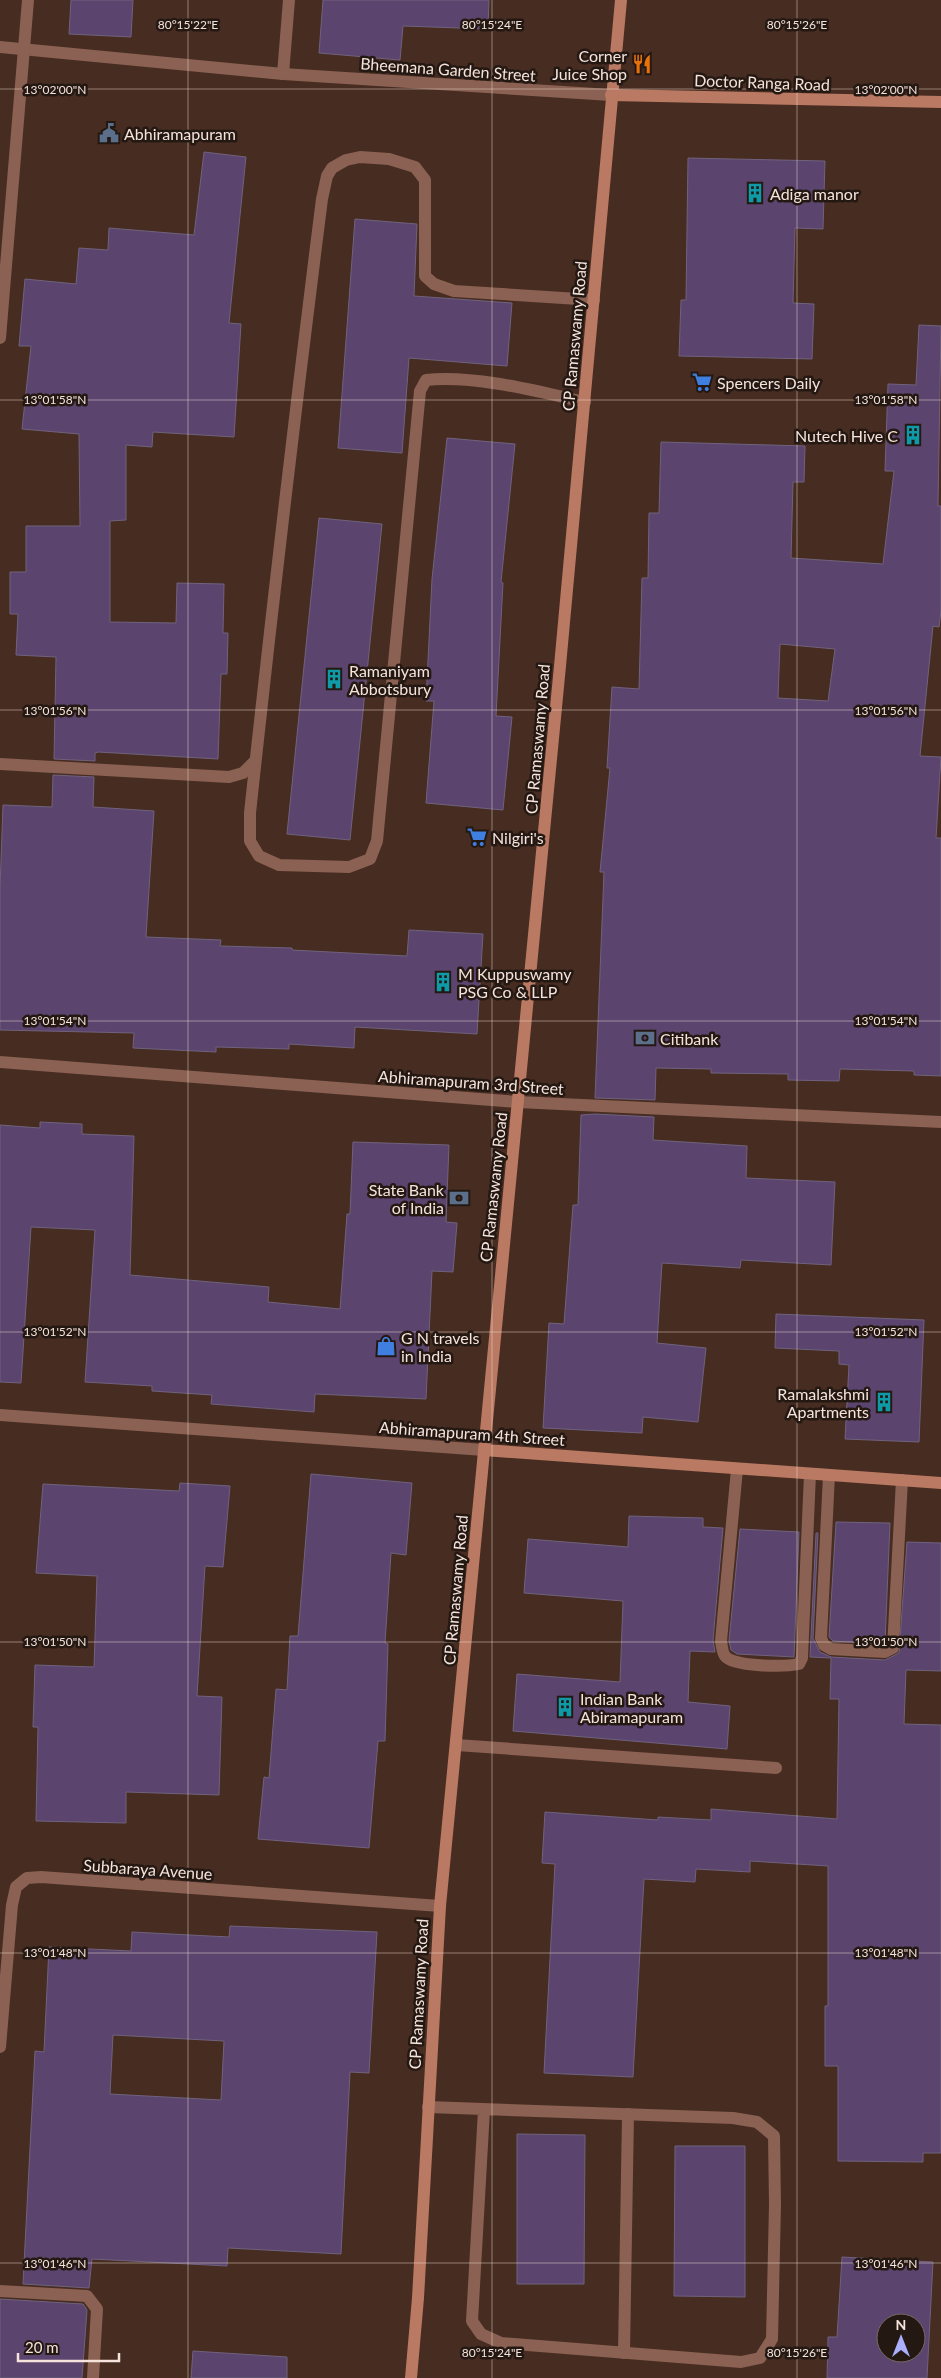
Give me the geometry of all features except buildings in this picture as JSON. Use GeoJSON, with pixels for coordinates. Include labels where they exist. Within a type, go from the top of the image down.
{"type":"FeatureCollection","features":[{"type":"Feature","properties":{"kind":"main road","name":"CP Ramaswamy Road"},"geometry":{"type":"LineString","coordinates":[[411,2378],[418,2298],[440,1906],[585,402],[598,237],[621,0]]}},
{"type":"Feature","properties":{"kind":"main road","name":"Doctor Ranga Road"},"geometry":{"type":"LineString","coordinates":[[612,94],[941,102]]}},
{"type":"Feature","properties":{"kind":"main road","name":"Abhiramapuram 4th Street"},"geometry":{"type":"LineString","coordinates":[[484,1450],[941,1483]]}},
{"type":"Feature","properties":{"kind":"street"},"geometry":{"type":"LineString","coordinates":[[0,338],[28,0]]}},
{"type":"Feature","properties":{"kind":"street"},"geometry":{"type":"LineString","coordinates":[[283,74],[289,0]]}},
{"type":"Feature","properties":{"kind":"street","name":"Bheemana Garden Street"},"geometry":{"type":"LineString","coordinates":[[0,47],[283,74],[612,94]]}},
{"type":"Feature","properties":{"kind":"street"},"geometry":{"type":"LineString","coordinates":[[585,402],[520,388],[440,378],[426,380],[420,391],[377,841],[370,859],[350,866],[279,865],[259,856],[250,841],[250,813],[255,761],[298,392],[322,199],[327,176],[332,168],[346,160],[360,157],[390,159],[415,167],[424,180],[425,187],[424,276],[434,284],[454,291],[594,300]]}},
{"type":"Feature","properties":{"kind":"street"},"geometry":{"type":"LineString","coordinates":[[0,764],[229,777],[243,773],[255,761]]}},
{"type":"Feature","properties":{"kind":"street","name":"Abhiramapuram 3rd Street"},"geometry":{"type":"LineString","coordinates":[[0,1062],[518,1102],[941,1122]]}},
{"type":"Feature","properties":{"kind":"street","name":"Abhiramapuram 4th Street"},"geometry":{"type":"LineString","coordinates":[[0,1415],[484,1450]]}},
{"type":"Feature","properties":{"kind":"street"},"geometry":{"type":"LineString","coordinates":[[737,1469],[721,1641],[722,1651],[725,1656],[735,1662],[779,1666],[799,1664],[802,1658],[810,1474]]}},
{"type":"Feature","properties":{"kind":"street"},"geometry":{"type":"LineString","coordinates":[[829,1475],[821,1638],[824,1645],[831,1649],[886,1652],[893,1648],[902,1480]]}},
{"type":"Feature","properties":{"kind":"street"},"geometry":{"type":"LineString","coordinates":[[457,1745],[776,1768]]}},
{"type":"Feature","properties":{"kind":"street","name":"Subbaraya Avenue"},"geometry":{"type":"LineString","coordinates":[[0,2047],[12,1905],[16,1887],[27,1878],[51,1878],[440,1906]]}},
{"type":"Feature","properties":{"kind":"street"},"geometry":{"type":"LineString","coordinates":[[428,2107],[733,2118],[757,2122],[774,2136],[775,2204],[772,2339],[760,2358],[741,2362],[624,2354],[501,2343],[481,2334],[472,2320],[484,2110]]}},
{"type":"Feature","properties":{"kind":"street"},"geometry":{"type":"LineString","coordinates":[[624,2354],[628,2114]]}},
{"type":"Feature","properties":{"kind":"street"},"geometry":{"type":"LineString","coordinates":[[0,2291],[88,2296],[97,2309],[93,2378]]}},
{"type":"Feature","properties":{"kind":"place","name":"Corner Juice Shop"},"geometry":{"type":"Point","coordinates":[642,64]}},
{"type":"Feature","properties":{"kind":"place","name":"Abhiramapuram"},"geometry":{"type":"Point","coordinates":[109,133]}},
{"type":"Feature","properties":{"kind":"place","name":"Adiga manor"},"geometry":{"type":"Point","coordinates":[755,193]}},
{"type":"Feature","properties":{"kind":"place","name":"Spencers Daily"},"geometry":{"type":"Point","coordinates":[702,382]}},
{"type":"Feature","properties":{"kind":"place","name":"Nutech Hive C"},"geometry":{"type":"Point","coordinates":[913,435]}},
{"type":"Feature","properties":{"kind":"place","name":"Ramaniyam Abbotsbury"},"geometry":{"type":"Point","coordinates":[334,679]}},
{"type":"Feature","properties":{"kind":"place","name":"Nilgiri's"},"geometry":{"type":"Point","coordinates":[477,837]}},
{"type":"Feature","properties":{"kind":"place","name":"M Kuppuswamy PSG Co & LLP"},"geometry":{"type":"Point","coordinates":[443,982]}},
{"type":"Feature","properties":{"kind":"place","name":"Citibank"},"geometry":{"type":"Point","coordinates":[645,1038]}},
{"type":"Feature","properties":{"kind":"place","name":"State Bank of India"},"geometry":{"type":"Point","coordinates":[459,1198]}},
{"type":"Feature","properties":{"kind":"place","name":"G N travels in India"},"geometry":{"type":"Point","coordinates":[386,1346]}},
{"type":"Feature","properties":{"kind":"place","name":"Ramalakshmi Apartments"},"geometry":{"type":"Point","coordinates":[884,1402]}},
{"type":"Feature","properties":{"kind":"place","name":"Indian Bank Abiramapuram"},"geometry":{"type":"Point","coordinates":[565,1707]}}]}
